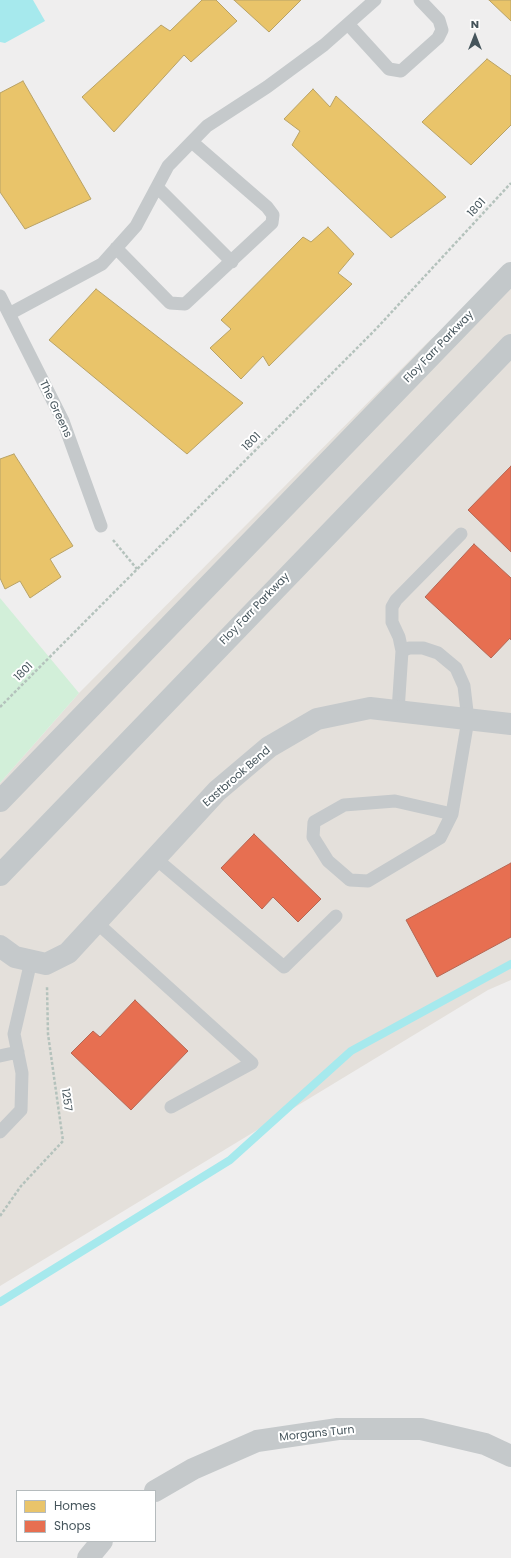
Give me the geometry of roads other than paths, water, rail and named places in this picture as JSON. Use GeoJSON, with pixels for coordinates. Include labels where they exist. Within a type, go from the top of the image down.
{"type":"FeatureCollection","features":[{"type":"Feature","properties":{"kind":"main road","name":"Floy Farr Parkway"},"geometry":{"type":"LineString","coordinates":[[0,801],[511,273]]}},
{"type":"Feature","properties":{"kind":"main road","name":"Floy Farr Parkway"},"geometry":{"type":"LineString","coordinates":[[0,875],[511,345]]}},
{"type":"Feature","properties":{"kind":"street","name":"Eastbrook Bend"},"geometry":{"type":"LineString","coordinates":[[38,962],[68,953],[217,791],[269,747],[317,719],[370,708],[511,724]]}},
{"type":"Feature","properties":{"kind":"street"},"geometry":{"type":"LineString","coordinates":[[0,946],[15,957],[38,962]]}},
{"type":"Feature","properties":{"kind":"street","name":"Morgans Turn"},"geometry":{"type":"LineString","coordinates":[[156,1490],[193,1469],[257,1441],[338,1429],[421,1429],[485,1444],[511,1456]]}},
{"type":"Feature","properties":{"kind":"street"},"geometry":{"type":"LineString","coordinates":[[88,1558],[101,1542]]}},
{"type":"Feature","properties":{"kind":"lane"},"geometry":{"type":"LineString","coordinates":[[9,314],[102,264],[136,226],[168,166],[207,126],[267,87],[324,45],[376,0]]}},
{"type":"Feature","properties":{"kind":"lane"},"geometry":{"type":"LineString","coordinates":[[348,24],[389,69],[401,70],[438,38],[442,30],[439,20],[420,0]]}},
{"type":"Feature","properties":{"kind":"lane"},"geometry":{"type":"LineString","coordinates":[[116,248],[170,303],[185,304],[272,224],[273,215],[267,206],[192,142]]}},
{"type":"Feature","properties":{"kind":"lane"},"geometry":{"type":"LineString","coordinates":[[157,187],[232,262]]}},
{"type":"Feature","properties":{"kind":"lane","name":"The Greens"},"geometry":{"type":"LineString","coordinates":[[0,296],[63,421],[101,526]]}},
{"type":"Feature","properties":{"kind":"lane"},"geometry":{"type":"LineString","coordinates":[[398,711],[402,650],[399,637],[392,622],[392,607],[396,600],[461,534]]}},
{"type":"Feature","properties":{"kind":"lane"},"geometry":{"type":"LineString","coordinates":[[402,650],[409,648],[423,648],[438,654],[456,668],[466,692],[468,720],[452,814],[440,838],[368,881],[350,880],[328,861],[314,837],[314,822],[344,805],[395,801],[452,814]]}},
{"type":"Feature","properties":{"kind":"lane"},"geometry":{"type":"LineString","coordinates":[[155,858],[284,967],[336,916]]}},
{"type":"Feature","properties":{"kind":"lane"},"geometry":{"type":"LineString","coordinates":[[96,922],[252,1063],[171,1107]]}},
{"type":"Feature","properties":{"kind":"lane"},"geometry":{"type":"LineString","coordinates":[[0,1132],[21,1110],[22,1073],[14,1034],[38,962]]}},
{"type":"Feature","properties":{"kind":"lane"},"geometry":{"type":"LineString","coordinates":[[0,1056],[18,1052]]}},
{"type":"Feature","properties":{"kind":"water"},"geometry":{"type":"Polygon","coordinates":[[[0,0],[33,0],[45,21],[5,43],[0,42],[0,0]]]}},
{"type":"Feature","properties":{"kind":"waterway"},"geometry":{"type":"LineString","coordinates":[[0,1302],[230,1160],[351,1051],[511,964]]}}]}
